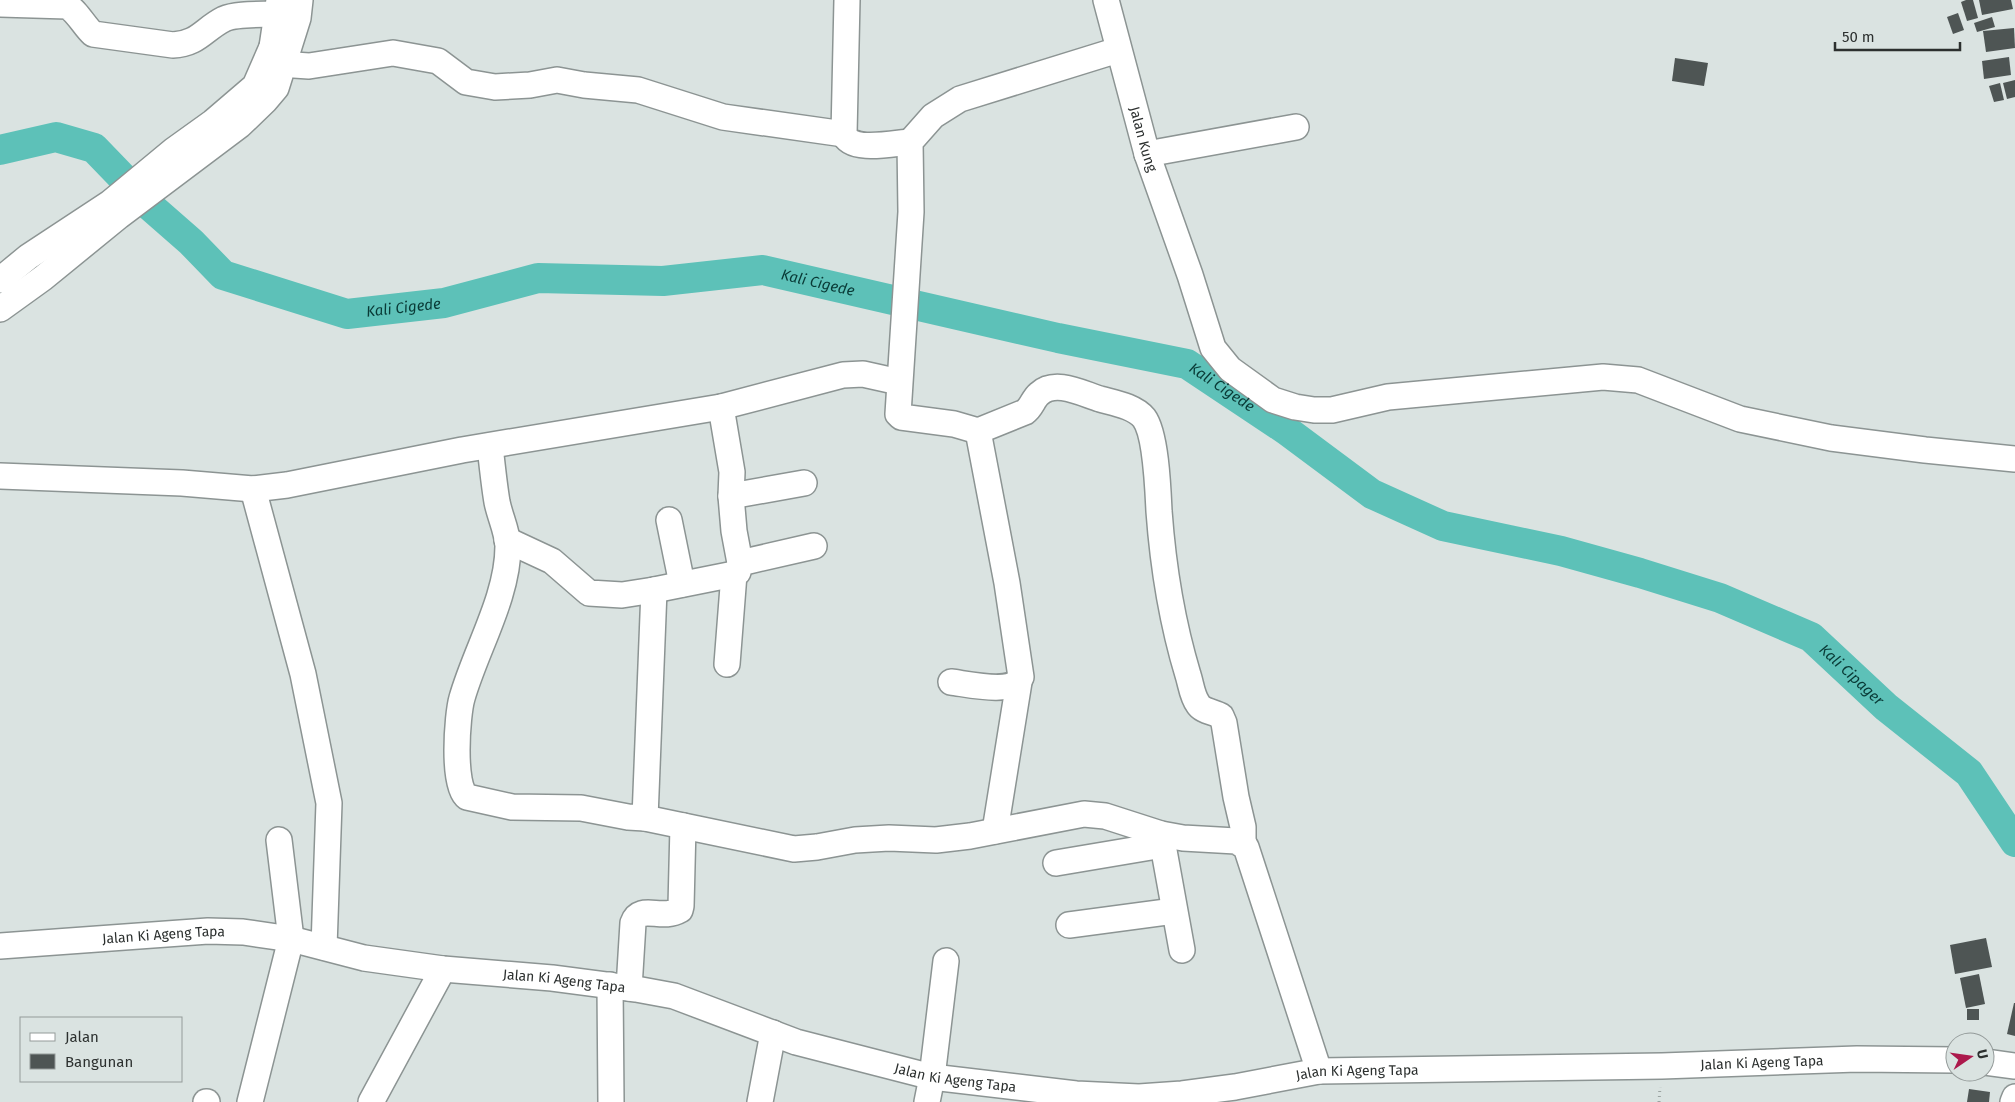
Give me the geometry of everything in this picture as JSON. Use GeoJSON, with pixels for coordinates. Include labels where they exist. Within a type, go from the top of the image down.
{"type":"FeatureCollection","features":[{"type":"Feature","properties":{"kind":"street"},"geometry":{"type":"LineString","coordinates":[[0,309],[43,278],[115,209],[180,158],[213,122],[255,86],[279,54],[298,18],[300,0]]}},
{"type":"Feature","properties":{"kind":"street"},"geometry":{"type":"LineString","coordinates":[[847,0],[844,134],[852,144],[861,146],[910,142],[934,116],[960,99],[1118,50]]}},
{"type":"Feature","properties":{"kind":"street","name":"Jalan Kung"},"geometry":{"type":"LineString","coordinates":[[1106,0],[1147,154],[1190,276],[1212,348],[1230,369],[1273,400],[1295,407],[1332,410],[1388,396],[1603,376],[1638,380],[1740,419],[1831,438],[2015,459]]}},
{"type":"Feature","properties":{"kind":"street"},"geometry":{"type":"LineString","coordinates":[[0,4],[67,6],[74,9],[83,25],[93,34],[173,45],[183,45],[198,39],[230,17],[278,7],[279,54]]}},
{"type":"Feature","properties":{"kind":"street"},"geometry":{"type":"LineString","coordinates":[[279,54],[294,65],[309,66],[393,53],[438,61],[466,82],[495,87],[530,85],[557,80],[584,85],[638,90],[723,117],[844,134]]}},
{"type":"Feature","properties":{"kind":"street"},"geometry":{"type":"LineString","coordinates":[[1147,154],[1296,127]]}},
{"type":"Feature","properties":{"kind":"street"},"geometry":{"type":"LineString","coordinates":[[910,142],[911,212],[908,281],[899,382],[899,416],[954,424],[978,431],[1030,409],[1036,396],[1051,387],[1067,388],[1131,408],[1144,418],[1149,426],[1155,461],[1162,551],[1167,586],[1184,662],[1197,704],[1221,716],[1224,724],[1243,827],[1243,843],[1250,856],[1318,1070]]}},
{"type":"Feature","properties":{"kind":"street"},"geometry":{"type":"LineString","coordinates":[[0,280],[28,257],[115,209]]}},
{"type":"Feature","properties":{"kind":"street"},"geometry":{"type":"LineString","coordinates":[[0,476],[182,483],[253,489],[287,485],[490,446],[720,407],[842,375],[863,374],[899,382]]}},
{"type":"Feature","properties":{"kind":"street"},"geometry":{"type":"LineString","coordinates":[[720,407],[732,472],[731,496],[737,569],[727,664]]}},
{"type":"Feature","properties":{"kind":"street"},"geometry":{"type":"LineString","coordinates":[[978,431],[1007,583],[1021,677],[994,831]]}},
{"type":"Feature","properties":{"kind":"street"},"geometry":{"type":"LineString","coordinates":[[490,446],[497,502],[506,529],[507,540],[505,567],[499,596],[460,705],[457,765],[461,791],[467,797],[512,807],[581,808],[628,817],[645,818],[794,849],[855,840],[888,838],[936,840],[1084,814],[1105,816],[1162,840]]}},
{"type":"Feature","properties":{"kind":"street"},"geometry":{"type":"LineString","coordinates":[[731,496],[804,483]]}},
{"type":"Feature","properties":{"kind":"street"},"geometry":{"type":"LineString","coordinates":[[253,489],[303,674],[328,803],[324,947]]}},
{"type":"Feature","properties":{"kind":"street"},"geometry":{"type":"LineString","coordinates":[[668,520],[682,584]]}},
{"type":"Feature","properties":{"kind":"street"},"geometry":{"type":"LineString","coordinates":[[507,540],[552,561],[589,594],[622,595],[682,584],[814,546]]}},
{"type":"Feature","properties":{"kind":"street"},"geometry":{"type":"LineString","coordinates":[[645,818],[654,590]]}},
{"type":"Feature","properties":{"kind":"street"},"geometry":{"type":"LineString","coordinates":[[951,682],[1004,688],[1019,682]]}},
{"type":"Feature","properties":{"kind":"street"},"geometry":{"type":"LineString","coordinates":[[611,1102],[620,987],[635,919],[642,912],[669,915],[680,910],[682,906],[682,826]]}},
{"type":"Feature","properties":{"kind":"street"},"geometry":{"type":"LineString","coordinates":[[1056,864],[1162,840],[1183,838],[1243,843]]}},
{"type":"Feature","properties":{"kind":"street"},"geometry":{"type":"LineString","coordinates":[[250,1102],[291,939],[279,840]]}},
{"type":"Feature","properties":{"kind":"street"},"geometry":{"type":"LineString","coordinates":[[1162,840],[1182,950]]}},
{"type":"Feature","properties":{"kind":"street"},"geometry":{"type":"LineString","coordinates":[[1069,924],[1174,911]]}},
{"type":"Feature","properties":{"kind":"street","name":"Jalan Ki Ageng Tapa"},"geometry":{"type":"LineString","coordinates":[[0,946],[224,930],[291,939],[364,958],[443,970],[552,978],[674,996],[796,1042],[932,1077],[1076,1098],[1182,1094],[1236,1087],[1318,1070],[1662,1066],[1857,1059],[1945,1060]]}},
{"type":"Feature","properties":{"kind":"street"},"geometry":{"type":"LineString","coordinates":[[927,1102],[932,1077],[946,961]]}},
{"type":"Feature","properties":{"kind":"street"},"geometry":{"type":"LineString","coordinates":[[371,1102],[443,970]]}},
{"type":"Feature","properties":{"kind":"street"},"geometry":{"type":"LineString","coordinates":[[760,1102],[773,1033]]}},
{"type":"Feature","properties":{"kind":"street"},"geometry":{"type":"LineString","coordinates":[[1995,1063],[2015,1066]]}},
{"type":"Feature","properties":{"kind":"street"},"geometry":{"type":"LineString","coordinates":[[2013,1102],[2015,1097]]}},
{"type":"Feature","properties":{"kind":"building"},"geometry":{"type":"Polygon","coordinates":[[[1973,0],[1978,18],[1967,21],[1961,2],[1973,0]]]}},
{"type":"Feature","properties":{"kind":"building"},"geometry":{"type":"Polygon","coordinates":[[[1979,0],[2011,0],[2013,9],[1982,15],[1979,0]]]}},
{"type":"Feature","properties":{"kind":"building"},"geometry":{"type":"Polygon","coordinates":[[[1958,13],[1964,30],[1953,34],[1947,17],[1958,13]]]}},
{"type":"Feature","properties":{"kind":"building"},"geometry":{"type":"Polygon","coordinates":[[[1992,17],[1995,27],[1977,32],[1974,23],[1992,17]]]}},
{"type":"Feature","properties":{"kind":"building"},"geometry":{"type":"Polygon","coordinates":[[[2014,28],[2015,48],[1986,52],[1983,31],[2014,28]]]}},
{"type":"Feature","properties":{"kind":"building"},"geometry":{"type":"Polygon","coordinates":[[[2009,57],[2011,75],[1984,79],[1982,61],[2009,57]]]}},
{"type":"Feature","properties":{"kind":"building"},"geometry":{"type":"Polygon","coordinates":[[[1675,58],[1708,63],[1704,86],[1672,81],[1675,58]]]}},
{"type":"Feature","properties":{"kind":"building"},"geometry":{"type":"Polygon","coordinates":[[[2015,80],[2015,97],[2007,99],[2003,83],[2015,80]]]}},
{"type":"Feature","properties":{"kind":"building"},"geometry":{"type":"Polygon","coordinates":[[[2000,83],[2004,100],[1994,102],[1989,86],[2000,83]]]}},
{"type":"Feature","properties":{"kind":"building"},"geometry":{"type":"Polygon","coordinates":[[[1986,938],[1992,967],[1955,974],[1950,945],[1986,938]]]}},
{"type":"Feature","properties":{"kind":"building"},"geometry":{"type":"Polygon","coordinates":[[[1979,974],[1985,1004],[1966,1008],[1960,978],[1979,974]]]}},
{"type":"Feature","properties":{"kind":"building"},"geometry":{"type":"Polygon","coordinates":[[[2015,1003],[2015,1036],[2007,1034],[2015,1003]]]}},
{"type":"Feature","properties":{"kind":"building"},"geometry":{"type":"Polygon","coordinates":[[[1967,1009],[1979,1009],[1979,1020],[1967,1020],[1967,1009]]]}},
{"type":"Feature","properties":{"kind":"building"},"geometry":{"type":"Polygon","coordinates":[[[1969,1089],[1990,1092],[1989,1102],[1967,1102],[1969,1089]]]}},
{"type":"Feature","properties":{"kind":"waterway","name":"Kali Cigede"},"geometry":{"type":"LineString","coordinates":[[0,150],[56,137],[94,148],[151,207],[191,242],[223,275],[347,314],[444,303],[538,278],[663,281],[763,270],[1058,338],[1187,364],[1286,430],[1372,494],[1443,526],[1561,551],[1640,573],[1720,598],[1811,637],[1886,707],[1969,773],[2015,842]]}},
{"type":"Feature","properties":{"kind":"water label","name":"Kali Cipager"},"geometry":{"type":"Point","coordinates":[1851,674]}}]}
